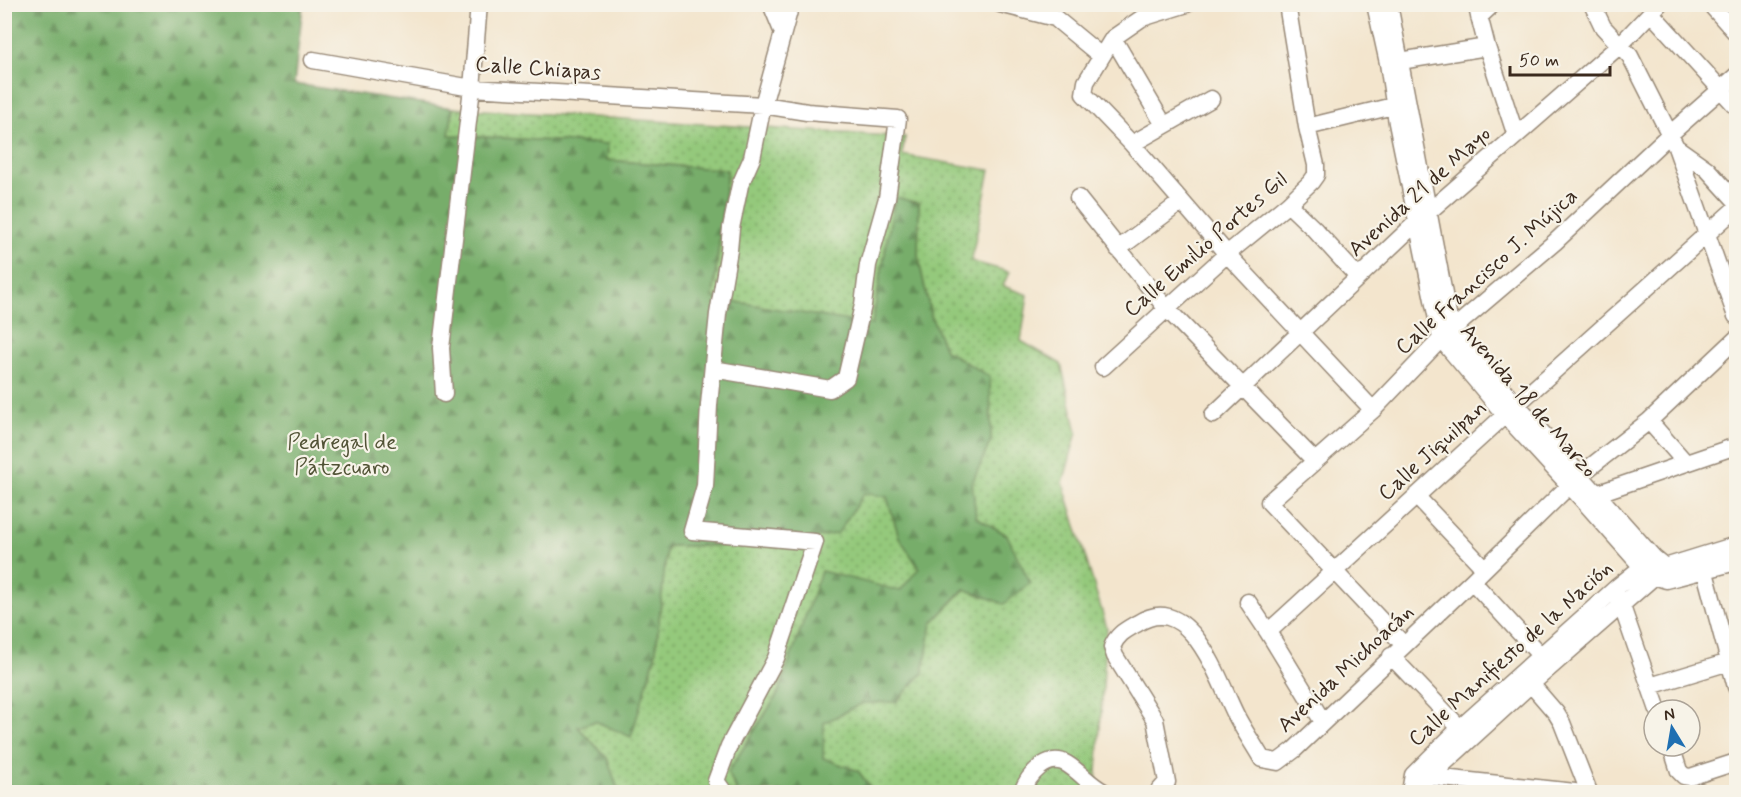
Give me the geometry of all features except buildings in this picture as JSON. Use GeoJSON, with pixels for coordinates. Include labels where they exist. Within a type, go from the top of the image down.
{"type":"FeatureCollection","features":[{"type":"Feature","properties":{"kind":"street"},"geometry":{"type":"LineString","coordinates":[[444,394],[441,348],[472,88],[479,4]]}},
{"type":"Feature","properties":{"kind":"street"},"geometry":{"type":"LineString","coordinates":[[771,4],[783,33]]}},
{"type":"Feature","properties":{"kind":"street"},"geometry":{"type":"LineString","coordinates":[[724,792],[716,781],[719,772],[729,746],[776,658],[815,542],[692,531],[705,486],[713,369],[731,228],[740,185],[752,158],[763,105],[791,4]]}},
{"type":"Feature","properties":{"kind":"street"},"geometry":{"type":"LineString","coordinates":[[1000,4],[1054,18],[1101,56]]}},
{"type":"Feature","properties":{"kind":"street"},"geometry":{"type":"LineString","coordinates":[[1187,4],[1142,18],[1113,38],[1086,82],[1084,94],[1132,144],[1227,254],[1373,410]]}},
{"type":"Feature","properties":{"kind":"street","name":"Calle Emilio Portes Gil"},"geometry":{"type":"LineString","coordinates":[[1103,367],[1227,254],[1288,204],[1316,175],[1287,4]]}},
{"type":"Feature","properties":{"kind":"street","name":"Avenida 18 de Marzo"},"geometry":{"type":"LineString","coordinates":[[1376,4],[1388,63],[1393,106],[1404,122]]}},
{"type":"Feature","properties":{"kind":"street","name":"Avenida 18 de Marzo"},"geometry":{"type":"LineString","coordinates":[[1389,4],[1400,61],[1404,122],[1446,335],[1510,410],[1656,570]]}},
{"type":"Feature","properties":{"kind":"street"},"geometry":{"type":"LineString","coordinates":[[1493,4],[1477,11],[1516,136]]}},
{"type":"Feature","properties":{"kind":"street"},"geometry":{"type":"LineString","coordinates":[[1592,4],[1603,27],[1630,56],[1672,141],[1737,316]]}},
{"type":"Feature","properties":{"kind":"street"},"geometry":{"type":"LineString","coordinates":[[1710,4],[1737,33]]}},
{"type":"Feature","properties":{"kind":"street"},"geometry":{"type":"LineString","coordinates":[[1655,9],[1737,106]]}},
{"type":"Feature","properties":{"kind":"street","name":"Avenida 21 de Mayo"},"geometry":{"type":"LineString","coordinates":[[1213,415],[1358,277],[1620,45],[1655,9]]}},
{"type":"Feature","properties":{"kind":"street"},"geometry":{"type":"LineString","coordinates":[[1113,38],[1164,125]]}},
{"type":"Feature","properties":{"kind":"street"},"geometry":{"type":"LineString","coordinates":[[1400,61],[1487,47]]}},
{"type":"Feature","properties":{"kind":"street","name":"Calle Chiapas"},"geometry":{"type":"LineString","coordinates":[[313,60],[472,88],[763,105],[807,112],[898,119],[887,198],[868,265],[863,305],[846,378],[830,389],[713,369]]}},
{"type":"Feature","properties":{"kind":"street","name":"Calle Francisco J. Mújica"},"geometry":{"type":"LineString","coordinates":[[1335,572],[1269,502],[1373,410],[1446,335],[1672,141],[1737,76]]}},
{"type":"Feature","properties":{"kind":"street"},"geometry":{"type":"LineString","coordinates":[[1132,144],[1210,99]]}},
{"type":"Feature","properties":{"kind":"street"},"geometry":{"type":"LineString","coordinates":[[1307,127],[1393,106]]}},
{"type":"Feature","properties":{"kind":"street"},"geometry":{"type":"LineString","coordinates":[[1672,141],[1707,169],[1737,201]]}},
{"type":"Feature","properties":{"kind":"street"},"geometry":{"type":"LineString","coordinates":[[1078,198],[1166,308],[1314,460]]}},
{"type":"Feature","properties":{"kind":"street"},"geometry":{"type":"LineString","coordinates":[[1118,249],[1181,202]]}},
{"type":"Feature","properties":{"kind":"street"},"geometry":{"type":"LineString","coordinates":[[1288,204],[1358,277]]}},
{"type":"Feature","properties":{"kind":"street","name":"Calle Jiquilpan"},"geometry":{"type":"LineString","coordinates":[[1268,632],[1510,410],[1737,208]]}},
{"type":"Feature","properties":{"kind":"street","name":"Avenida Michoacán"},"geometry":{"type":"LineString","coordinates":[[1158,792],[1167,782],[1155,720],[1115,656],[1112,647],[1116,636],[1148,617],[1165,617],[1181,622],[1205,649],[1238,719],[1262,759],[1278,762],[1294,750],[1575,481],[1649,420],[1737,339]]}},
{"type":"Feature","properties":{"kind":"street"},"geometry":{"type":"LineString","coordinates":[[1649,420],[1684,462]]}},
{"type":"Feature","properties":{"kind":"street"},"geometry":{"type":"LineString","coordinates":[[1590,496],[1684,462],[1737,446]]}},
{"type":"Feature","properties":{"kind":"street"},"geometry":{"type":"LineString","coordinates":[[1416,496],[1484,568]]}},
{"type":"Feature","properties":{"kind":"street"},"geometry":{"type":"LineString","coordinates":[[1703,563],[1737,545]]}},
{"type":"Feature","properties":{"kind":"street"},"geometry":{"type":"LineString","coordinates":[[1656,570],[1703,563],[1737,562]]}},
{"type":"Feature","properties":{"kind":"street"},"geometry":{"type":"LineString","coordinates":[[1703,563],[1737,687]]}},
{"type":"Feature","properties":{"kind":"street","name":"Calle Manifiesto de la Nación"},"geometry":{"type":"LineString","coordinates":[[1416,784],[1505,697],[1540,655],[1616,588],[1656,570]]}},
{"type":"Feature","properties":{"kind":"street","name":"Calle Manifiesto de la Nación"},"geometry":{"type":"LineString","coordinates":[[1416,784],[1460,728],[1505,697],[1531,684],[1622,606],[1656,570]]}},
{"type":"Feature","properties":{"kind":"street"},"geometry":{"type":"LineString","coordinates":[[1335,572],[1460,728]]}},
{"type":"Feature","properties":{"kind":"street"},"geometry":{"type":"LineString","coordinates":[[1472,581],[1540,655]]}},
{"type":"Feature","properties":{"kind":"street"},"geometry":{"type":"LineString","coordinates":[[1616,588],[1654,698]]}},
{"type":"Feature","properties":{"kind":"street"},"geometry":{"type":"LineString","coordinates":[[1248,602],[1323,722]]}},
{"type":"Feature","properties":{"kind":"street"},"geometry":{"type":"LineString","coordinates":[[1650,686],[1732,662]]}},
{"type":"Feature","properties":{"kind":"street"},"geometry":{"type":"LineString","coordinates":[[1531,684],[1562,723],[1588,792]]}},
{"type":"Feature","properties":{"kind":"street"},"geometry":{"type":"LineString","coordinates":[[1675,758],[1679,771],[1684,776],[1690,777],[1737,762]]}},
{"type":"Feature","properties":{"kind":"street"},"geometry":{"type":"LineString","coordinates":[[1022,792],[1026,781],[1038,767],[1065,762],[1094,787],[1104,792]]}},
{"type":"Feature","properties":{"kind":"street"},"geometry":{"type":"LineString","coordinates":[[1416,784],[1575,792]]}},
{"type":"Feature","properties":{"kind":"green space","name":"Pedregal de Pátzcuaro"},"geometry":{"type":"Polygon","coordinates":[[[5,5],[303,5],[294,84],[453,108],[449,135],[608,144],[607,160],[727,170],[713,298],[872,325],[895,197],[919,203],[918,256],[931,316],[945,350],[990,377],[991,440],[972,483],[976,517],[1007,535],[1030,583],[1004,604],[964,589],[932,623],[923,673],[896,702],[862,703],[824,723],[823,758],[858,771],[874,792],[737,792],[728,772],[778,694],[821,571],[900,591],[919,568],[899,537],[887,497],[864,493],[838,533],[783,545],[667,546],[655,657],[631,737],[595,721],[578,727],[607,758],[617,787],[622,792],[5,792],[5,5]]]}},
{"type":"Feature","properties":{"kind":"green space"},"geometry":{"type":"Polygon","coordinates":[[[453,108],[905,137],[902,155],[990,170],[971,261],[1009,272],[1003,286],[1028,295],[1021,341],[1061,364],[1077,432],[1063,483],[1107,628],[1096,785],[1090,792],[874,792],[858,771],[823,758],[823,723],[862,703],[896,702],[923,673],[932,623],[965,589],[1004,603],[1007,535],[976,517],[972,483],[991,440],[990,377],[945,350],[931,316],[918,256],[919,203],[895,198],[872,325],[713,298],[727,170],[606,160],[607,144],[449,135],[453,108]]]}},
{"type":"Feature","properties":{"kind":"green space"},"geometry":{"type":"Polygon","coordinates":[[[864,493],[887,497],[899,537],[920,568],[900,591],[796,647],[778,694],[728,772],[737,792],[622,792],[617,787],[607,758],[578,727],[595,721],[630,736],[655,657],[667,546],[783,545],[864,493]]]}}]}
